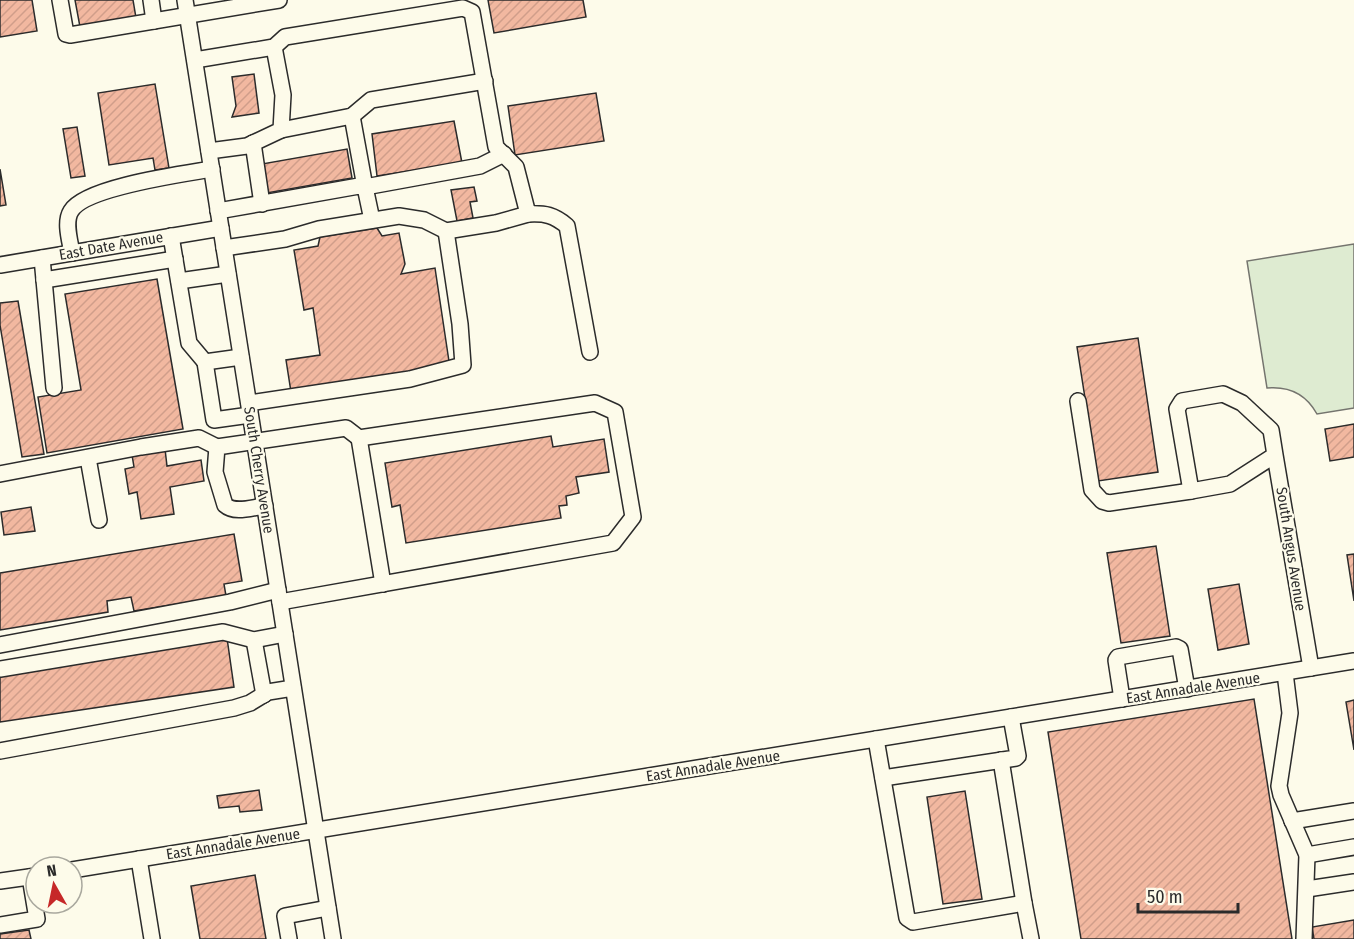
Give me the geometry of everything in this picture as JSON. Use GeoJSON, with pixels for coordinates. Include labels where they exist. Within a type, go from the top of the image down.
{"type":"FeatureCollection","features":[{"type":"Feature","properties":{"kind":"street"},"geometry":{"type":"LineString","coordinates":[[60,0],[66,34],[188,16],[236,3],[279,0]]}},
{"type":"Feature","properties":{"kind":"street"},"geometry":{"type":"LineString","coordinates":[[151,0],[154,21]]}},
{"type":"Feature","properties":{"kind":"street","name":"South Cherry Avenue"},"geometry":{"type":"LineString","coordinates":[[185,0],[333,939]]}},
{"type":"Feature","properties":{"kind":"street"},"geometry":{"type":"LineString","coordinates":[[195,60],[274,47],[285,37],[463,8],[472,12],[496,147],[516,167],[528,214]]}},
{"type":"Feature","properties":{"kind":"street"},"geometry":{"type":"LineString","coordinates":[[274,47],[283,95],[281,130]]}},
{"type":"Feature","properties":{"kind":"street"},"geometry":{"type":"LineString","coordinates":[[209,151],[247,146],[281,130],[352,116],[370,100],[484,81]]}},
{"type":"Feature","properties":{"kind":"street"},"geometry":{"type":"LineString","coordinates":[[352,116],[372,220]]}},
{"type":"Feature","properties":{"kind":"street"},"geometry":{"type":"LineString","coordinates":[[252,143],[262,204]]}},
{"type":"Feature","properties":{"kind":"street"},"geometry":{"type":"LineString","coordinates":[[219,211],[480,166],[504,154]]}},
{"type":"Feature","properties":{"kind":"street"},"geometry":{"type":"LineString","coordinates":[[72,253],[68,220],[71,210],[82,202],[104,192],[134,183],[212,169]]}},
{"type":"Feature","properties":{"kind":"street"},"geometry":{"type":"LineString","coordinates":[[224,248],[285,239],[319,229],[399,216],[424,220],[446,231],[496,224],[528,214],[545,213],[558,218],[567,226],[590,352]]}},
{"type":"Feature","properties":{"kind":"street","name":"East Date Avenue"},"geometry":{"type":"LineString","coordinates":[[0,265],[221,228]]}},
{"type":"Feature","properties":{"kind":"street"},"geometry":{"type":"LineString","coordinates":[[171,236],[189,344],[205,362],[214,420],[249,409],[400,381],[463,365],[460,324],[446,231]]}},
{"type":"Feature","properties":{"kind":"street"},"geometry":{"type":"LineString","coordinates":[[42,258],[54,388]]}},
{"type":"Feature","properties":{"kind":"street"},"geometry":{"type":"LineString","coordinates":[[44,280],[175,259]]}},
{"type":"Feature","properties":{"kind":"street"},"geometry":{"type":"LineString","coordinates":[[178,280],[228,274]]}},
{"type":"Feature","properties":{"kind":"street"},"geometry":{"type":"LineString","coordinates":[[205,362],[242,357]]}},
{"type":"Feature","properties":{"kind":"street","name":"South Angus Avenue"},"geometry":{"type":"LineString","coordinates":[[1191,490],[1178,409],[1182,401],[1223,394],[1242,403],[1271,430],[1311,668]]}},
{"type":"Feature","properties":{"kind":"street"},"geometry":{"type":"LineString","coordinates":[[1078,401],[1092,490],[1102,501],[1109,503],[1230,484],[1275,455]]}},
{"type":"Feature","properties":{"kind":"street"},"geometry":{"type":"LineString","coordinates":[[0,645],[230,602],[383,584],[613,543],[633,517],[615,412],[595,403],[359,438]]}},
{"type":"Feature","properties":{"kind":"street"},"geometry":{"type":"LineString","coordinates":[[0,474],[199,438],[217,447],[346,428],[359,438],[383,584]]}},
{"type":"Feature","properties":{"kind":"street"},"geometry":{"type":"LineString","coordinates":[[217,447],[215,471],[219,491],[225,505],[229,509],[265,506]]}},
{"type":"Feature","properties":{"kind":"street"},"geometry":{"type":"LineString","coordinates":[[88,458],[99,520]]}},
{"type":"Feature","properties":{"kind":"street"},"geometry":{"type":"LineString","coordinates":[[0,669],[223,632],[254,640],[285,634]]}},
{"type":"Feature","properties":{"kind":"street"},"geometry":{"type":"LineString","coordinates":[[254,640],[264,695]]}},
{"type":"Feature","properties":{"kind":"street"},"geometry":{"type":"LineString","coordinates":[[1122,699],[1116,660],[1118,657],[1176,647],[1180,649],[1187,689]]}},
{"type":"Feature","properties":{"kind":"street","name":"East Annadale Avenue"},"geometry":{"type":"LineString","coordinates":[[84,868],[1354,662]]}},
{"type":"Feature","properties":{"kind":"street"},"geometry":{"type":"LineString","coordinates":[[1285,673],[1290,713],[1279,786],[1307,855],[1307,889],[1303,916],[1304,939]]}},
{"type":"Feature","properties":{"kind":"street"},"geometry":{"type":"LineString","coordinates":[[0,751],[234,708],[268,692],[293,688]]}},
{"type":"Feature","properties":{"kind":"street"},"geometry":{"type":"LineString","coordinates":[[883,778],[1018,756],[1011,717]]}},
{"type":"Feature","properties":{"kind":"street"},"geometry":{"type":"LineString","coordinates":[[876,739],[909,921],[1024,903]]}},
{"type":"Feature","properties":{"kind":"street"},"geometry":{"type":"LineString","coordinates":[[1001,760],[1031,939]]}},
{"type":"Feature","properties":{"kind":"street"},"geometry":{"type":"LineString","coordinates":[[1292,821],[1354,811]]}},
{"type":"Feature","properties":{"kind":"street"},"geometry":{"type":"LineString","coordinates":[[1307,855],[1354,848]]}},
{"type":"Feature","properties":{"kind":"street"},"geometry":{"type":"LineString","coordinates":[[139,859],[152,939]]}},
{"type":"Feature","properties":{"kind":"street"},"geometry":{"type":"LineString","coordinates":[[0,881],[24,877]]}},
{"type":"Feature","properties":{"kind":"street"},"geometry":{"type":"LineString","coordinates":[[1307,889],[1354,882]]}},
{"type":"Feature","properties":{"kind":"street"},"geometry":{"type":"LineString","coordinates":[[289,939],[285,916],[328,908]]}},
{"type":"Feature","properties":{"kind":"street"},"geometry":{"type":"LineString","coordinates":[[0,925],[37,919],[37,915]]}},
{"type":"Feature","properties":{"kind":"green space"},"geometry":{"type":"Polygon","coordinates":[[[1354,244],[1354,408],[1317,414],[1302,396],[1283,388],[1267,388],[1247,261],[1354,244]]]}},
{"type":"Feature","properties":{"kind":"building"},"geometry":{"type":"Polygon","coordinates":[[[0,0],[32,0],[37,31],[0,37],[0,0]]]}},
{"type":"Feature","properties":{"kind":"building"},"geometry":{"type":"Polygon","coordinates":[[[75,0],[133,0],[136,18],[80,27],[75,0]]]}},
{"type":"Feature","properties":{"kind":"building"},"geometry":{"type":"Polygon","coordinates":[[[488,0],[583,0],[586,17],[494,33],[488,0]]]}},
{"type":"Feature","properties":{"kind":"building"},"geometry":{"type":"Polygon","coordinates":[[[254,74],[259,113],[232,117],[236,106],[232,77],[254,74]]]}},
{"type":"Feature","properties":{"kind":"building"},"geometry":{"type":"Polygon","coordinates":[[[155,84],[169,168],[155,170],[153,158],[109,165],[98,93],[155,84]]]}},
{"type":"Feature","properties":{"kind":"building"},"geometry":{"type":"Polygon","coordinates":[[[596,93],[604,141],[515,155],[508,106],[596,93]]]}},
{"type":"Feature","properties":{"kind":"building"},"geometry":{"type":"Polygon","coordinates":[[[454,121],[462,163],[377,176],[372,134],[454,121]]]}},
{"type":"Feature","properties":{"kind":"building"},"geometry":{"type":"Polygon","coordinates":[[[77,127],[85,176],[71,178],[63,129],[77,127]]]}},
{"type":"Feature","properties":{"kind":"building"},"geometry":{"type":"Polygon","coordinates":[[[347,149],[352,178],[261,194],[256,165],[347,149]]]}},
{"type":"Feature","properties":{"kind":"building"},"geometry":{"type":"Polygon","coordinates":[[[0,169],[6,205],[0,206],[0,169]]]}},
{"type":"Feature","properties":{"kind":"building"},"geometry":{"type":"Polygon","coordinates":[[[474,187],[477,201],[470,202],[473,218],[457,221],[451,190],[474,187]]]}},
{"type":"Feature","properties":{"kind":"building"},"geometry":{"type":"Polygon","coordinates":[[[377,228],[382,236],[399,233],[405,264],[401,274],[435,268],[450,368],[291,392],[286,360],[320,355],[313,308],[304,310],[294,250],[318,246],[320,237],[377,228]]]}},
{"type":"Feature","properties":{"kind":"building"},"geometry":{"type":"Polygon","coordinates":[[[157,279],[183,429],[47,453],[38,397],[81,390],[65,294],[157,279]]]}},
{"type":"Feature","properties":{"kind":"building"},"geometry":{"type":"Polygon","coordinates":[[[18,301],[44,454],[22,457],[0,325],[0,303],[18,301]]]}},
{"type":"Feature","properties":{"kind":"building"},"geometry":{"type":"Polygon","coordinates":[[[1138,338],[1158,472],[1098,481],[1077,347],[1138,338]]]}},
{"type":"Feature","properties":{"kind":"building"},"geometry":{"type":"Polygon","coordinates":[[[1354,424],[1354,457],[1330,461],[1325,429],[1354,424]]]}},
{"type":"Feature","properties":{"kind":"building"},"geometry":{"type":"Polygon","coordinates":[[[551,436],[553,447],[604,439],[609,472],[576,477],[579,493],[566,496],[567,505],[559,506],[561,518],[406,543],[400,505],[392,507],[385,463],[551,436]]]}},
{"type":"Feature","properties":{"kind":"building"},"geometry":{"type":"Polygon","coordinates":[[[165,449],[167,466],[201,460],[204,481],[170,487],[174,514],[141,519],[137,492],[129,494],[125,469],[134,467],[132,455],[165,449]]]}},
{"type":"Feature","properties":{"kind":"building"},"geometry":{"type":"Polygon","coordinates":[[[31,507],[35,531],[4,535],[1,512],[31,507]]]}},
{"type":"Feature","properties":{"kind":"building"},"geometry":{"type":"Polygon","coordinates":[[[234,534],[242,581],[224,584],[226,596],[134,611],[131,597],[107,601],[108,612],[0,630],[0,573],[234,534]]]}},
{"type":"Feature","properties":{"kind":"building"},"geometry":{"type":"Polygon","coordinates":[[[1156,546],[1170,636],[1121,643],[1107,553],[1156,546]]]}},
{"type":"Feature","properties":{"kind":"building"},"geometry":{"type":"Polygon","coordinates":[[[1354,554],[1354,601],[1347,555],[1354,554]]]}},
{"type":"Feature","properties":{"kind":"building"},"geometry":{"type":"Polygon","coordinates":[[[1239,584],[1249,644],[1218,650],[1208,589],[1239,584]]]}},
{"type":"Feature","properties":{"kind":"building"},"geometry":{"type":"Polygon","coordinates":[[[227,638],[234,687],[0,722],[0,673],[227,638]]]}},
{"type":"Feature","properties":{"kind":"building"},"geometry":{"type":"Polygon","coordinates":[[[1254,699],[1292,939],[1081,939],[1048,732],[1254,699]]]}},
{"type":"Feature","properties":{"kind":"building"},"geometry":{"type":"Polygon","coordinates":[[[1354,700],[1354,750],[1346,702],[1354,700]]]}},
{"type":"Feature","properties":{"kind":"building"},"geometry":{"type":"Polygon","coordinates":[[[259,790],[262,810],[240,812],[239,806],[219,808],[217,796],[259,790]]]}},
{"type":"Feature","properties":{"kind":"building"},"geometry":{"type":"Polygon","coordinates":[[[965,791],[982,899],[943,904],[927,797],[965,791]]]}},
{"type":"Feature","properties":{"kind":"building"},"geometry":{"type":"Polygon","coordinates":[[[255,875],[266,939],[200,939],[191,886],[255,875]]]}},
{"type":"Feature","properties":{"kind":"building"},"geometry":{"type":"Polygon","coordinates":[[[1354,920],[1354,939],[1314,939],[1312,927],[1354,920]]]}},
{"type":"Feature","properties":{"kind":"building"},"geometry":{"type":"Polygon","coordinates":[[[29,930],[31,939],[0,939],[0,934],[29,930]]]}}]}
